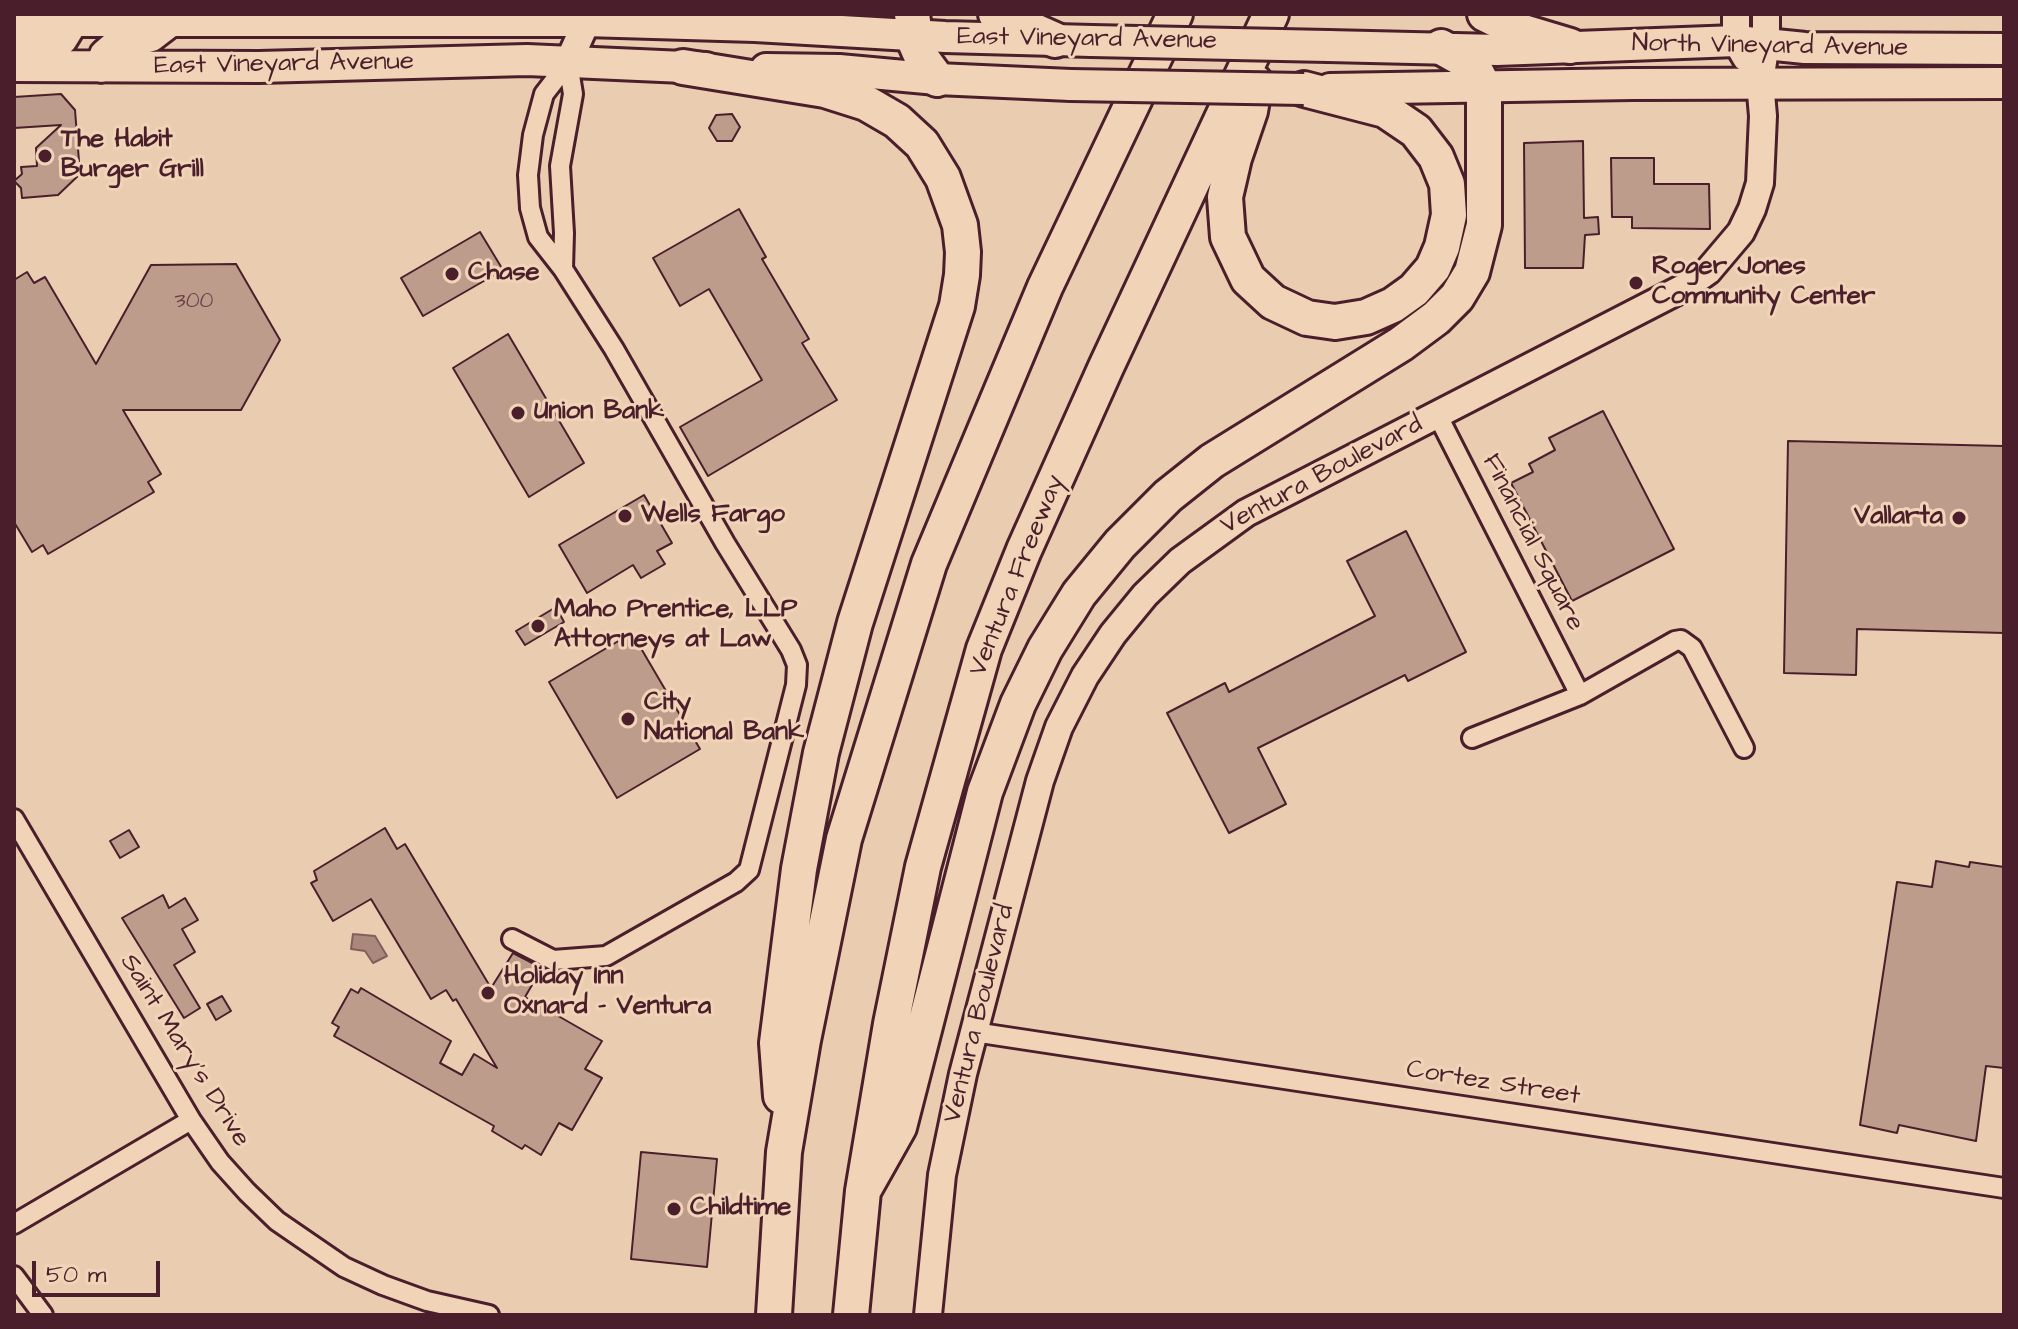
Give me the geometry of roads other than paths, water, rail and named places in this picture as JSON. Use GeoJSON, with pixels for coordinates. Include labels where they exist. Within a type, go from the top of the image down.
{"type":"FeatureCollection","features":[{"type":"Feature","properties":{"kind":"highway"},"geometry":{"type":"LineString","coordinates":[[996,14],[1055,40]]}},
{"type":"Feature","properties":{"kind":"highway"},"geometry":{"type":"LineString","coordinates":[[1127,112],[1129,72],[1148,14]]}},
{"type":"Feature","properties":{"kind":"highway"},"geometry":{"type":"LineString","coordinates":[[774,1315],[784,1152],[803,1040],[844,839],[929,564],[1039,301],[1175,14]]}},
{"type":"Feature","properties":{"kind":"highway"},"geometry":{"type":"LineString","coordinates":[[1485,14],[1500,24],[1570,46]]}},
{"type":"Feature","properties":{"kind":"highway"},"geometry":{"type":"LineString","coordinates":[[1268,21],[1250,111],[1225,197],[1228,237],[1248,279],[1273,302],[1307,318],[1335,322],[1366,317],[1393,305],[1414,290],[1433,268],[1442,247],[1449,215],[1447,184],[1436,157],[1416,131],[1385,110],[1304,89]]}},
{"type":"Feature","properties":{"kind":"highway","name":"Ventura Freeway"},"geometry":{"type":"LineString","coordinates":[[851,1315],[863,1191],[891,1024],[923,867],[984,649],[1024,550],[1106,367],[1268,21]]}},
{"type":"Feature","properties":{"kind":"highway"},"geometry":{"type":"LineString","coordinates":[[912,24],[923,60],[937,79]]}},
{"type":"Feature","properties":{"kind":"highway"},"geometry":{"type":"LineString","coordinates":[[863,1191],[899,1127],[985,792],[1018,704],[1045,649],[1079,594],[1120,544],[1168,496],[1212,461],[1401,344],[1436,318],[1457,297],[1472,272],[1484,225],[1484,87],[1466,61],[1441,47]]}},
{"type":"Feature","properties":{"kind":"highway"},"geometry":{"type":"LineString","coordinates":[[683,67],[825,90],[866,103],[897,121],[922,144],[943,178],[954,203],[963,252],[957,306],[855,623],[821,753],[799,869],[777,1043],[784,1152]]}},
{"type":"Feature","properties":{"kind":"main road"},"geometry":{"type":"LineString","coordinates":[[101,67],[105,55],[119,43],[151,36],[171,20]]}},
{"type":"Feature","properties":{"kind":"main road","name":"East Vineyard Avenue"},"geometry":{"type":"LineString","coordinates":[[14,21],[746,20],[912,24],[1055,40],[1441,47]]}},
{"type":"Feature","properties":{"kind":"main road"},"geometry":{"type":"LineString","coordinates":[[14,57],[23,43],[62,39],[73,21]]}},
{"type":"Feature","properties":{"kind":"main road","name":"North Vineyard Avenue"},"geometry":{"type":"LineString","coordinates":[[1441,47],[1497,50],[1570,46],[1736,27],[1766,28],[1805,48],[2004,49]]}},
{"type":"Feature","properties":{"kind":"main road","name":"East Vineyard Avenue"},"geometry":{"type":"LineString","coordinates":[[14,66],[289,66],[527,60],[839,70],[937,79],[1071,85],[1304,89],[1484,87]]}},
{"type":"Feature","properties":{"kind":"main road","name":"North Vineyard Avenue"},"geometry":{"type":"LineString","coordinates":[[1484,87],[2000,82]]}},
{"type":"Feature","properties":{"kind":"street"},"geometry":{"type":"LineString","coordinates":[[512,939],[553,960],[606,956],[654,931],[749,870],[796,685],[797,665],[791,650],[563,269],[538,237],[530,208],[528,175],[533,135],[544,94],[587,18]]}},
{"type":"Feature","properties":{"kind":"street"},"geometry":{"type":"LineString","coordinates":[[1736,27],[1760,82]]}},
{"type":"Feature","properties":{"kind":"street"},"geometry":{"type":"LineString","coordinates":[[1760,82],[1766,28]]}},
{"type":"Feature","properties":{"kind":"street"},"geometry":{"type":"LineString","coordinates":[[561,62],[573,94],[560,166],[563,269]]}},
{"type":"Feature","properties":{"kind":"street","name":"Ventura Boulevard"},"geometry":{"type":"LineString","coordinates":[[928,1315],[942,1175],[953,1118],[1049,752],[1078,689],[1113,634],[1145,595],[1180,561],[1219,530],[1272,498],[1687,286],[1708,271],[1741,232],[1760,183],[1763,116],[1760,82]]}},
{"type":"Feature","properties":{"kind":"street","name":"Financial Square"},"geometry":{"type":"LineString","coordinates":[[1437,414],[1580,695]]}},
{"type":"Feature","properties":{"kind":"street"},"geometry":{"type":"LineString","coordinates":[[1472,738],[1580,695],[1675,641],[1684,641],[1692,648],[1744,748]]}},
{"type":"Feature","properties":{"kind":"street","name":"Saint Mary's Drive"},"geometry":{"type":"LineString","coordinates":[[14,819],[191,1120],[220,1162],[247,1192],[305,1243],[344,1267],[427,1301],[489,1315]]}},
{"type":"Feature","properties":{"kind":"street","name":"Cortez Street"},"geometry":{"type":"LineString","coordinates":[[974,1032],[2004,1188]]}},
{"type":"Feature","properties":{"kind":"street"},"geometry":{"type":"LineString","coordinates":[[14,1224],[191,1120]]}},
{"type":"Feature","properties":{"kind":"street"},"geometry":{"type":"LineString","coordinates":[[14,1276],[43,1315]]}},
{"type":"Feature","properties":{"kind":"place","name":"The Habit Burger Grill"},"geometry":{"type":"Point","coordinates":[45,156]}},
{"type":"Feature","properties":{"kind":"place","name":"Chase"},"geometry":{"type":"Point","coordinates":[452,274]}},
{"type":"Feature","properties":{"kind":"place","name":"Roger Jones Community Center"},"geometry":{"type":"Point","coordinates":[1636,283]}},
{"type":"Feature","properties":{"kind":"place","name":"Union Bank"},"geometry":{"type":"Point","coordinates":[518,413]}},
{"type":"Feature","properties":{"kind":"place","name":"Wells Fargo"},"geometry":{"type":"Point","coordinates":[625,516]}},
{"type":"Feature","properties":{"kind":"place","name":"Vallarta"},"geometry":{"type":"Point","coordinates":[1959,518]}},
{"type":"Feature","properties":{"kind":"place","name":"Maho Prentice, LLP Attorneys at Law"},"geometry":{"type":"Point","coordinates":[538,626]}},
{"type":"Feature","properties":{"kind":"place","name":"City National Bank"},"geometry":{"type":"Point","coordinates":[628,719]}},
{"type":"Feature","properties":{"kind":"place","name":"Holiday Inn Oxnard - Ventura"},"geometry":{"type":"Point","coordinates":[488,993]}},
{"type":"Feature","properties":{"kind":"place","name":"Childtime"},"geometry":{"type":"Point","coordinates":[674,1209]}}]}
